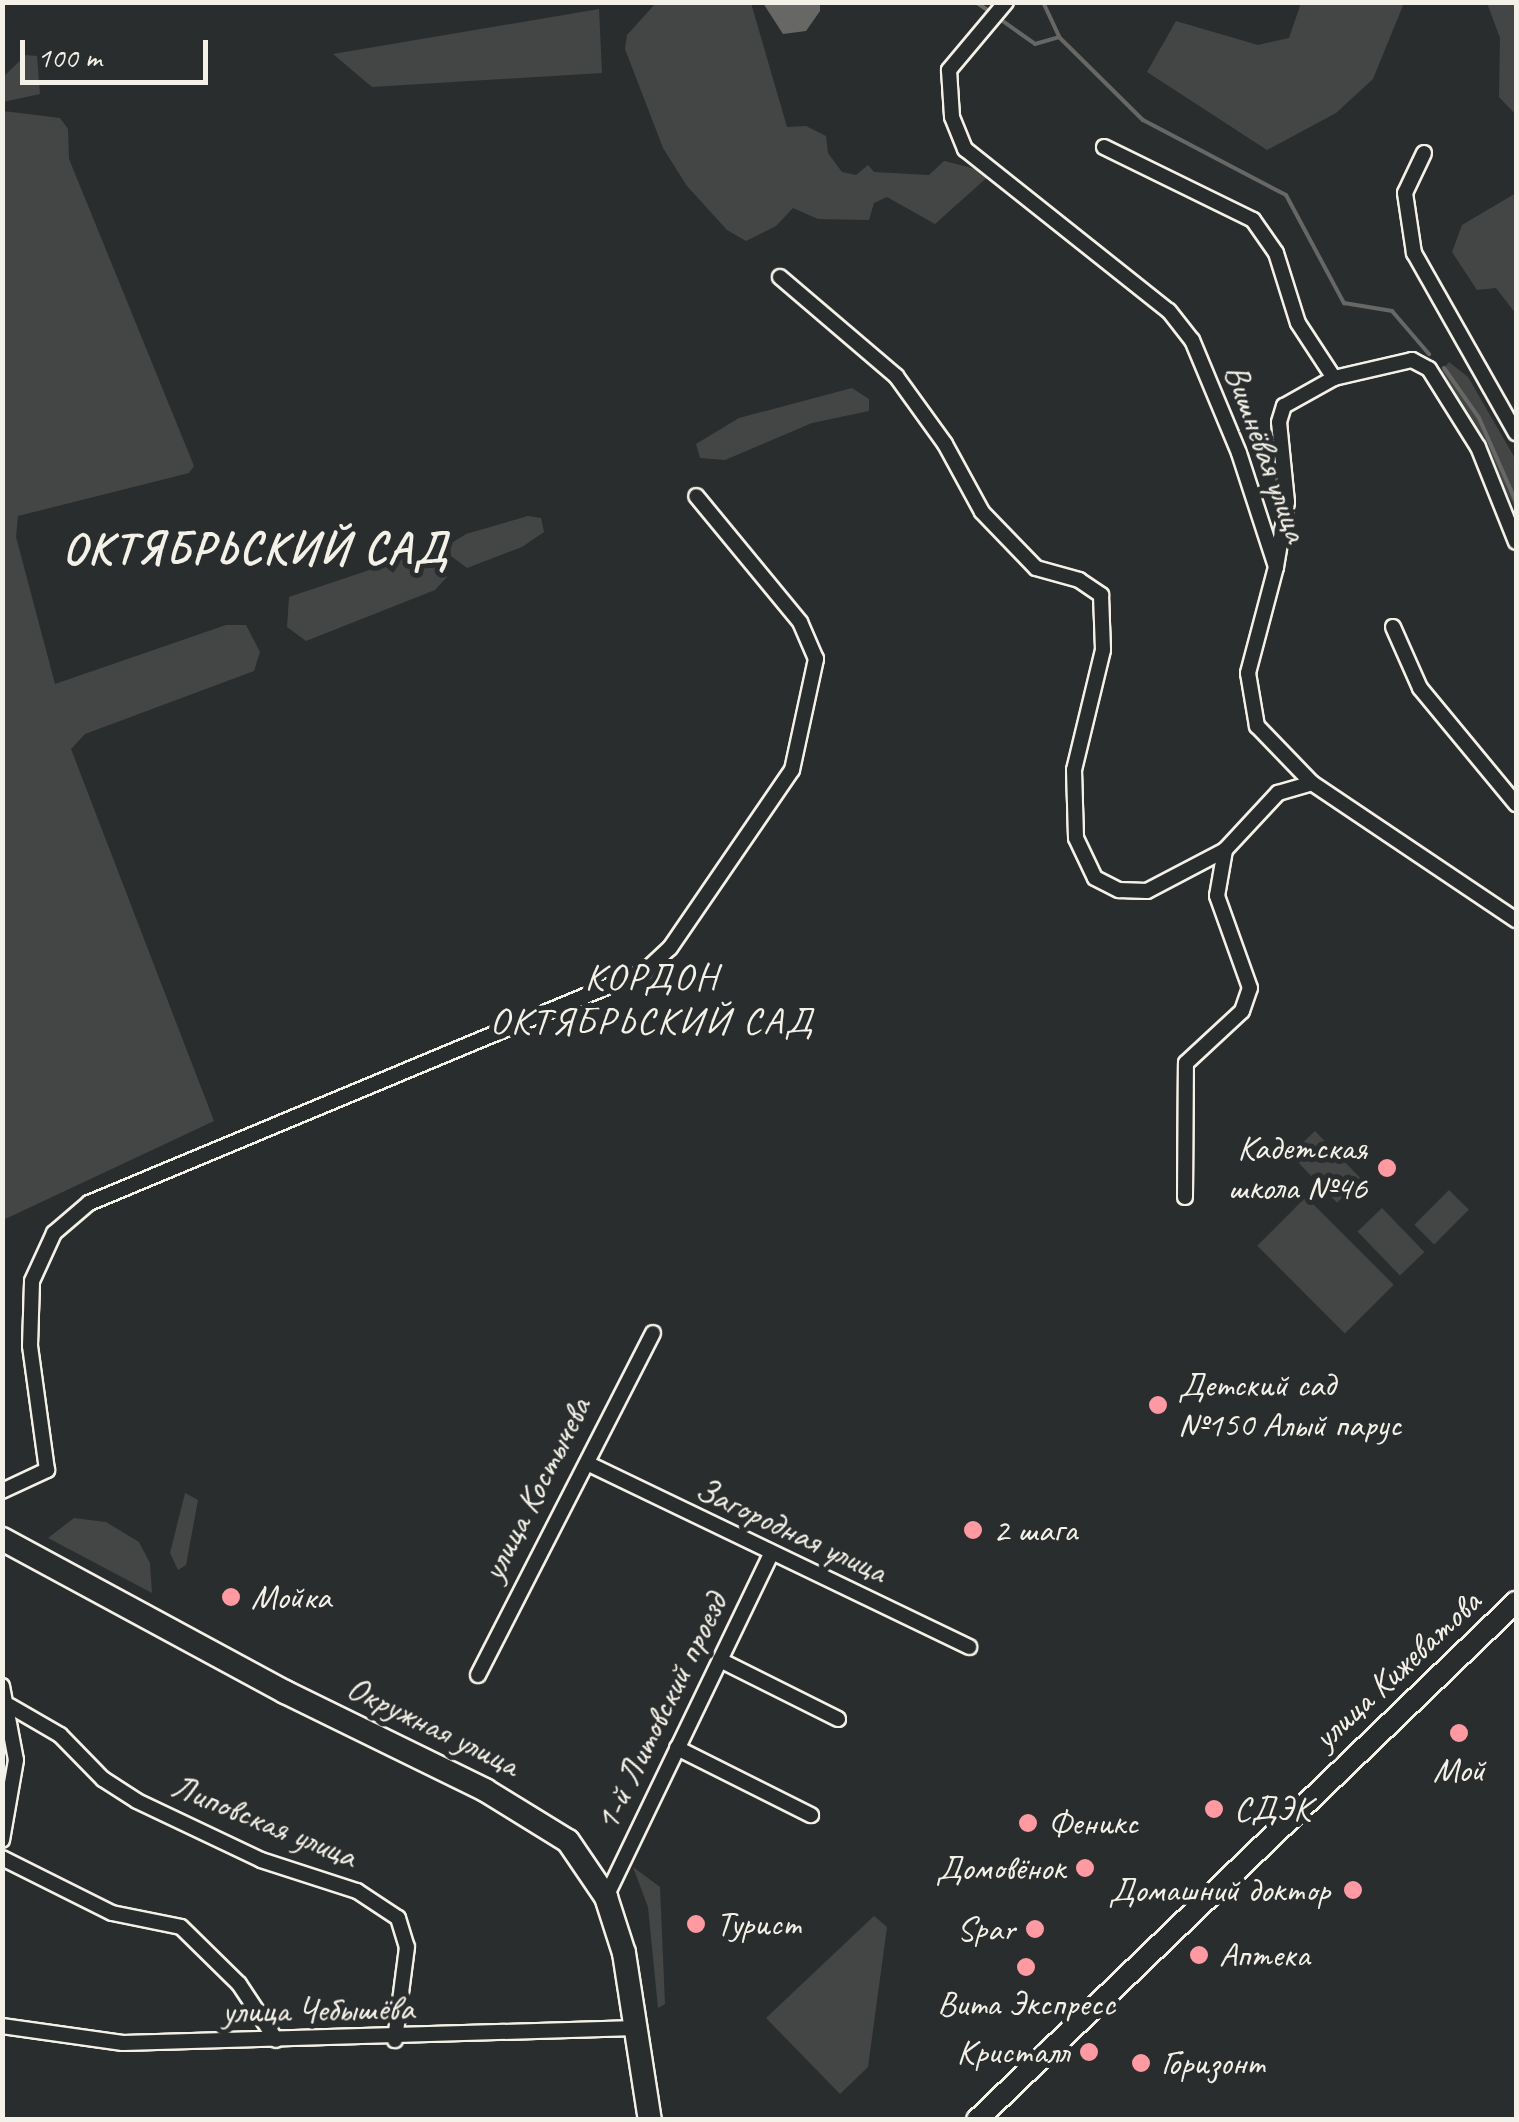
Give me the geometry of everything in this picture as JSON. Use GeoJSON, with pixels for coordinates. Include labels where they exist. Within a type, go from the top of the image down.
{"type":"FeatureCollection","features":[{"type":"Feature","properties":{"kind":"main road","name":"Окружная улица"},"geometry":{"type":"LineString","coordinates":[[2,1539],[177,1636],[551,1826],[584,1856],[606,1897],[624,1953],[650,2120]]}},
{"type":"Feature","properties":{"kind":"main road","name":"улица Кижеватова"},"geometry":{"type":"LineString","coordinates":[[976,2120],[1516,1602]]}},
{"type":"Feature","properties":{"kind":"street","name":"Вишнёвая улица"},"geometry":{"type":"LineString","coordinates":[[1006,2],[950,70],[952,117],[966,149],[1168,310],[1192,340],[1276,567],[1248,673],[1248,700],[1257,726],[1312,782],[1516,920]]}},
{"type":"Feature","properties":{"kind":"street"},"geometry":{"type":"LineString","coordinates":[[1104,147],[1254,220],[1276,253],[1298,322],[1334,378]]}},
{"type":"Feature","properties":{"kind":"street"},"geometry":{"type":"LineString","coordinates":[[1424,153],[1406,193],[1414,252],[1516,433]]}},
{"type":"Feature","properties":{"kind":"street"},"geometry":{"type":"LineString","coordinates":[[780,277],[896,376],[945,444],[982,512],[1036,568],[1080,580],[1100,596],[1103,650],[1074,770],[1076,838],[1094,878],[1119,890],[1147,891],[1225,850],[1278,793],[1312,782]]}},
{"type":"Feature","properties":{"kind":"street"},"geometry":{"type":"LineString","coordinates":[[1276,567],[1286,502],[1279,422],[1284,406],[1334,378],[1412,360],[1430,369],[1496,482],[1516,542]]}},
{"type":"Feature","properties":{"kind":"street"},"geometry":{"type":"LineString","coordinates":[[2,1491],[47,1470],[30,1346],[32,1281],[54,1233],[88,1203],[645,971],[670,948],[792,770],[816,659],[800,622],[696,496]]}},
{"type":"Feature","properties":{"kind":"street"},"geometry":{"type":"LineString","coordinates":[[1393,627],[1420,688],[1516,804]]}},
{"type":"Feature","properties":{"kind":"street"},"geometry":{"type":"LineString","coordinates":[[1185,1197],[1186,1063],[1242,1012],[1250,988],[1217,896],[1225,850]]}},
{"type":"Feature","properties":{"kind":"street","name":"улица Костычева"},"geometry":{"type":"LineString","coordinates":[[478,1675],[555,1516],[590,1464],[602,1425],[653,1333]]}},
{"type":"Feature","properties":{"kind":"street","name":"Загородная улица"},"geometry":{"type":"LineString","coordinates":[[590,1464],[968,1647]]}},
{"type":"Feature","properties":{"kind":"street","name":"1-й Литовский проезд"},"geometry":{"type":"LineString","coordinates":[[606,1897],[772,1554]]}},
{"type":"Feature","properties":{"kind":"street"},"geometry":{"type":"LineString","coordinates":[[720,1660],[838,1720]]}},
{"type":"Feature","properties":{"kind":"street"},"geometry":{"type":"LineString","coordinates":[[2,1686],[10,1706],[16,1760],[2,1840]]}},
{"type":"Feature","properties":{"kind":"street","name":"Липовская улица"},"geometry":{"type":"LineString","coordinates":[[10,1706],[60,1735],[137,1802],[246,1854],[357,1890],[398,1918],[407,1947],[395,2040]]}},
{"type":"Feature","properties":{"kind":"street"},"geometry":{"type":"LineString","coordinates":[[676,1748],[810,1815]]}},
{"type":"Feature","properties":{"kind":"street"},"geometry":{"type":"LineString","coordinates":[[2,1858],[112,1913],[181,1926],[238,1984],[276,2040]]}},
{"type":"Feature","properties":{"kind":"street","name":"улица Чебышёва"},"geometry":{"type":"LineString","coordinates":[[2,2026],[123,2043],[395,2040],[636,2028]]}},
{"type":"Feature","properties":{"kind":"shaded area"},"geometry":{"type":"Polygon","coordinates":[[[656,3],[751,3],[787,127],[806,126],[826,136],[828,153],[842,172],[856,175],[868,165],[874,172],[929,175],[944,161],[992,173],[935,224],[887,197],[874,203],[869,220],[818,219],[793,208],[776,226],[746,241],[727,230],[687,186],[663,148],[625,49],[627,35],[656,3]]]}},
{"type":"Feature","properties":{"kind":"shaded area"},"geometry":{"type":"Polygon","coordinates":[[[763,3],[820,3],[820,11],[806,31],[783,34],[763,3]]]}},
{"type":"Feature","properties":{"kind":"shaded area"},"geometry":{"type":"Polygon","coordinates":[[[1301,3],[1404,3],[1373,79],[1336,113],[1267,150],[1147,72],[1176,21],[1258,45],[1289,38],[1301,3]]]}},
{"type":"Feature","properties":{"kind":"shaded area"},"geometry":{"type":"Polygon","coordinates":[[[1487,3],[1516,3],[1516,115],[1499,97],[1500,38],[1487,3]]]}},
{"type":"Feature","properties":{"kind":"shaded area"},"geometry":{"type":"Polygon","coordinates":[[[599,9],[602,73],[372,87],[333,54],[599,9]]]}},
{"type":"Feature","properties":{"kind":"shaded area"},"geometry":{"type":"Polygon","coordinates":[[[26,55],[37,56],[40,94],[3,102],[3,77],[26,55]]]}},
{"type":"Feature","properties":{"kind":"shaded area"},"geometry":{"type":"Polygon","coordinates":[[[3,111],[60,118],[68,129],[69,159],[194,466],[189,473],[18,516],[16,537],[55,684],[226,625],[246,625],[260,652],[254,671],[85,734],[71,749],[214,1121],[3,1220],[3,111]]]}},
{"type":"Feature","properties":{"kind":"shaded area"},"geometry":{"type":"Polygon","coordinates":[[[1516,193],[1516,314],[1496,288],[1477,290],[1452,252],[1462,225],[1516,193]]]}},
{"type":"Feature","properties":{"kind":"shaded area"},"geometry":{"type":"Polygon","coordinates":[[[1449,362],[1468,377],[1516,460],[1516,509],[1439,374],[1449,362]]]}},
{"type":"Feature","properties":{"kind":"shaded area"},"geometry":{"type":"Polygon","coordinates":[[[852,388],[869,399],[869,411],[812,423],[725,460],[700,458],[696,444],[739,418],[852,388]]]}},
{"type":"Feature","properties":{"kind":"shaded area"},"geometry":{"type":"Polygon","coordinates":[[[528,516],[541,518],[544,532],[522,547],[467,568],[451,556],[450,544],[466,534],[528,516]]]}},
{"type":"Feature","properties":{"kind":"shaded area"},"geometry":{"type":"Polygon","coordinates":[[[408,557],[436,561],[447,577],[435,590],[306,641],[287,627],[289,597],[408,557]]]}},
{"type":"Feature","properties":{"kind":"shaded area"},"geometry":{"type":"Polygon","coordinates":[[[1315,1131],[1362,1179],[1337,1203],[1291,1155],[1315,1131]]]}},
{"type":"Feature","properties":{"kind":"shaded area"},"geometry":{"type":"Polygon","coordinates":[[[1449,1190],[1469,1210],[1434,1244],[1414,1225],[1449,1190]]]}},
{"type":"Feature","properties":{"kind":"shaded area"},"geometry":{"type":"Polygon","coordinates":[[[1306,1197],[1394,1285],[1345,1333],[1257,1246],[1306,1197]]]}},
{"type":"Feature","properties":{"kind":"shaded area"},"geometry":{"type":"Polygon","coordinates":[[[1382,1208],[1424,1252],[1400,1275],[1358,1232],[1382,1208]]]}},
{"type":"Feature","properties":{"kind":"shaded area"},"geometry":{"type":"Polygon","coordinates":[[[185,1493],[198,1500],[186,1565],[178,1570],[170,1553],[185,1493]]]}},
{"type":"Feature","properties":{"kind":"shaded area"},"geometry":{"type":"Polygon","coordinates":[[[74,1518],[106,1522],[139,1542],[150,1563],[152,1593],[48,1538],[74,1518]]]}},
{"type":"Feature","properties":{"kind":"shaded area"},"geometry":{"type":"Polygon","coordinates":[[[633,1867],[660,1887],[665,2004],[658,2008],[648,1907],[633,1867]]]}},
{"type":"Feature","properties":{"kind":"shaded area"},"geometry":{"type":"Polygon","coordinates":[[[874,1916],[887,1927],[868,2067],[840,2094],[766,2018],[874,1916]]]}},
{"type":"Feature","properties":{"kind":"waterway"},"geometry":{"type":"LineString","coordinates":[[976,2],[1035,44],[1059,37],[1143,120],[1286,195],[1344,303],[1392,311],[1429,354]]}},
{"type":"Feature","properties":{"kind":"waterway"},"geometry":{"type":"LineString","coordinates":[[1043,2],[1059,37]]}},
{"type":"Feature","properties":{"kind":"waterway"},"geometry":{"type":"LineString","coordinates":[[1444,368],[1479,418],[1516,502]]}},
{"type":"Feature","properties":{"kind":"place","name":"Кадетская школа №46"},"geometry":{"type":"Point","coordinates":[1387,1168]}},
{"type":"Feature","properties":{"kind":"place","name":"Детский сад №150 Алый парус"},"geometry":{"type":"Point","coordinates":[1158,1405]}},
{"type":"Feature","properties":{"kind":"place","name":"2 шага"},"geometry":{"type":"Point","coordinates":[973,1530]}},
{"type":"Feature","properties":{"kind":"place","name":"Мойка"},"geometry":{"type":"Point","coordinates":[231,1597]}},
{"type":"Feature","properties":{"kind":"place","name":"Мой"},"geometry":{"type":"Point","coordinates":[1459,1733]}},
{"type":"Feature","properties":{"kind":"place","name":"СДЭК"},"geometry":{"type":"Point","coordinates":[1214,1809]}},
{"type":"Feature","properties":{"kind":"place","name":"Феникс"},"geometry":{"type":"Point","coordinates":[1028,1823]}},
{"type":"Feature","properties":{"kind":"place","name":"Домовёнок"},"geometry":{"type":"Point","coordinates":[1085,1868]}},
{"type":"Feature","properties":{"kind":"place","name":"Домашний доктор"},"geometry":{"type":"Point","coordinates":[1353,1890]}},
{"type":"Feature","properties":{"kind":"place","name":"Турист"},"geometry":{"type":"Point","coordinates":[696,1924]}},
{"type":"Feature","properties":{"kind":"place","name":"Spar"},"geometry":{"type":"Point","coordinates":[1035,1929]}},
{"type":"Feature","properties":{"kind":"place","name":"Аптека"},"geometry":{"type":"Point","coordinates":[1199,1955]}},
{"type":"Feature","properties":{"kind":"place","name":"Вита Экспресс"},"geometry":{"type":"Point","coordinates":[1026,1967]}},
{"type":"Feature","properties":{"kind":"place","name":"Кристалл"},"geometry":{"type":"Point","coordinates":[1089,2052]}},
{"type":"Feature","properties":{"kind":"place","name":"Горизонт"},"geometry":{"type":"Point","coordinates":[1141,2063]}},
{"type":"Feature","properties":{"kind":"district","name":"ОКТЯБРЬСКИЙ САД"},"geometry":{"type":"Point","coordinates":[256,549]}},
{"type":"Feature","properties":{"kind":"district","name":"КОРДОН ОКТЯБРЬСКИЙ САД"},"geometry":{"type":"Point","coordinates":[652,999]}}]}
